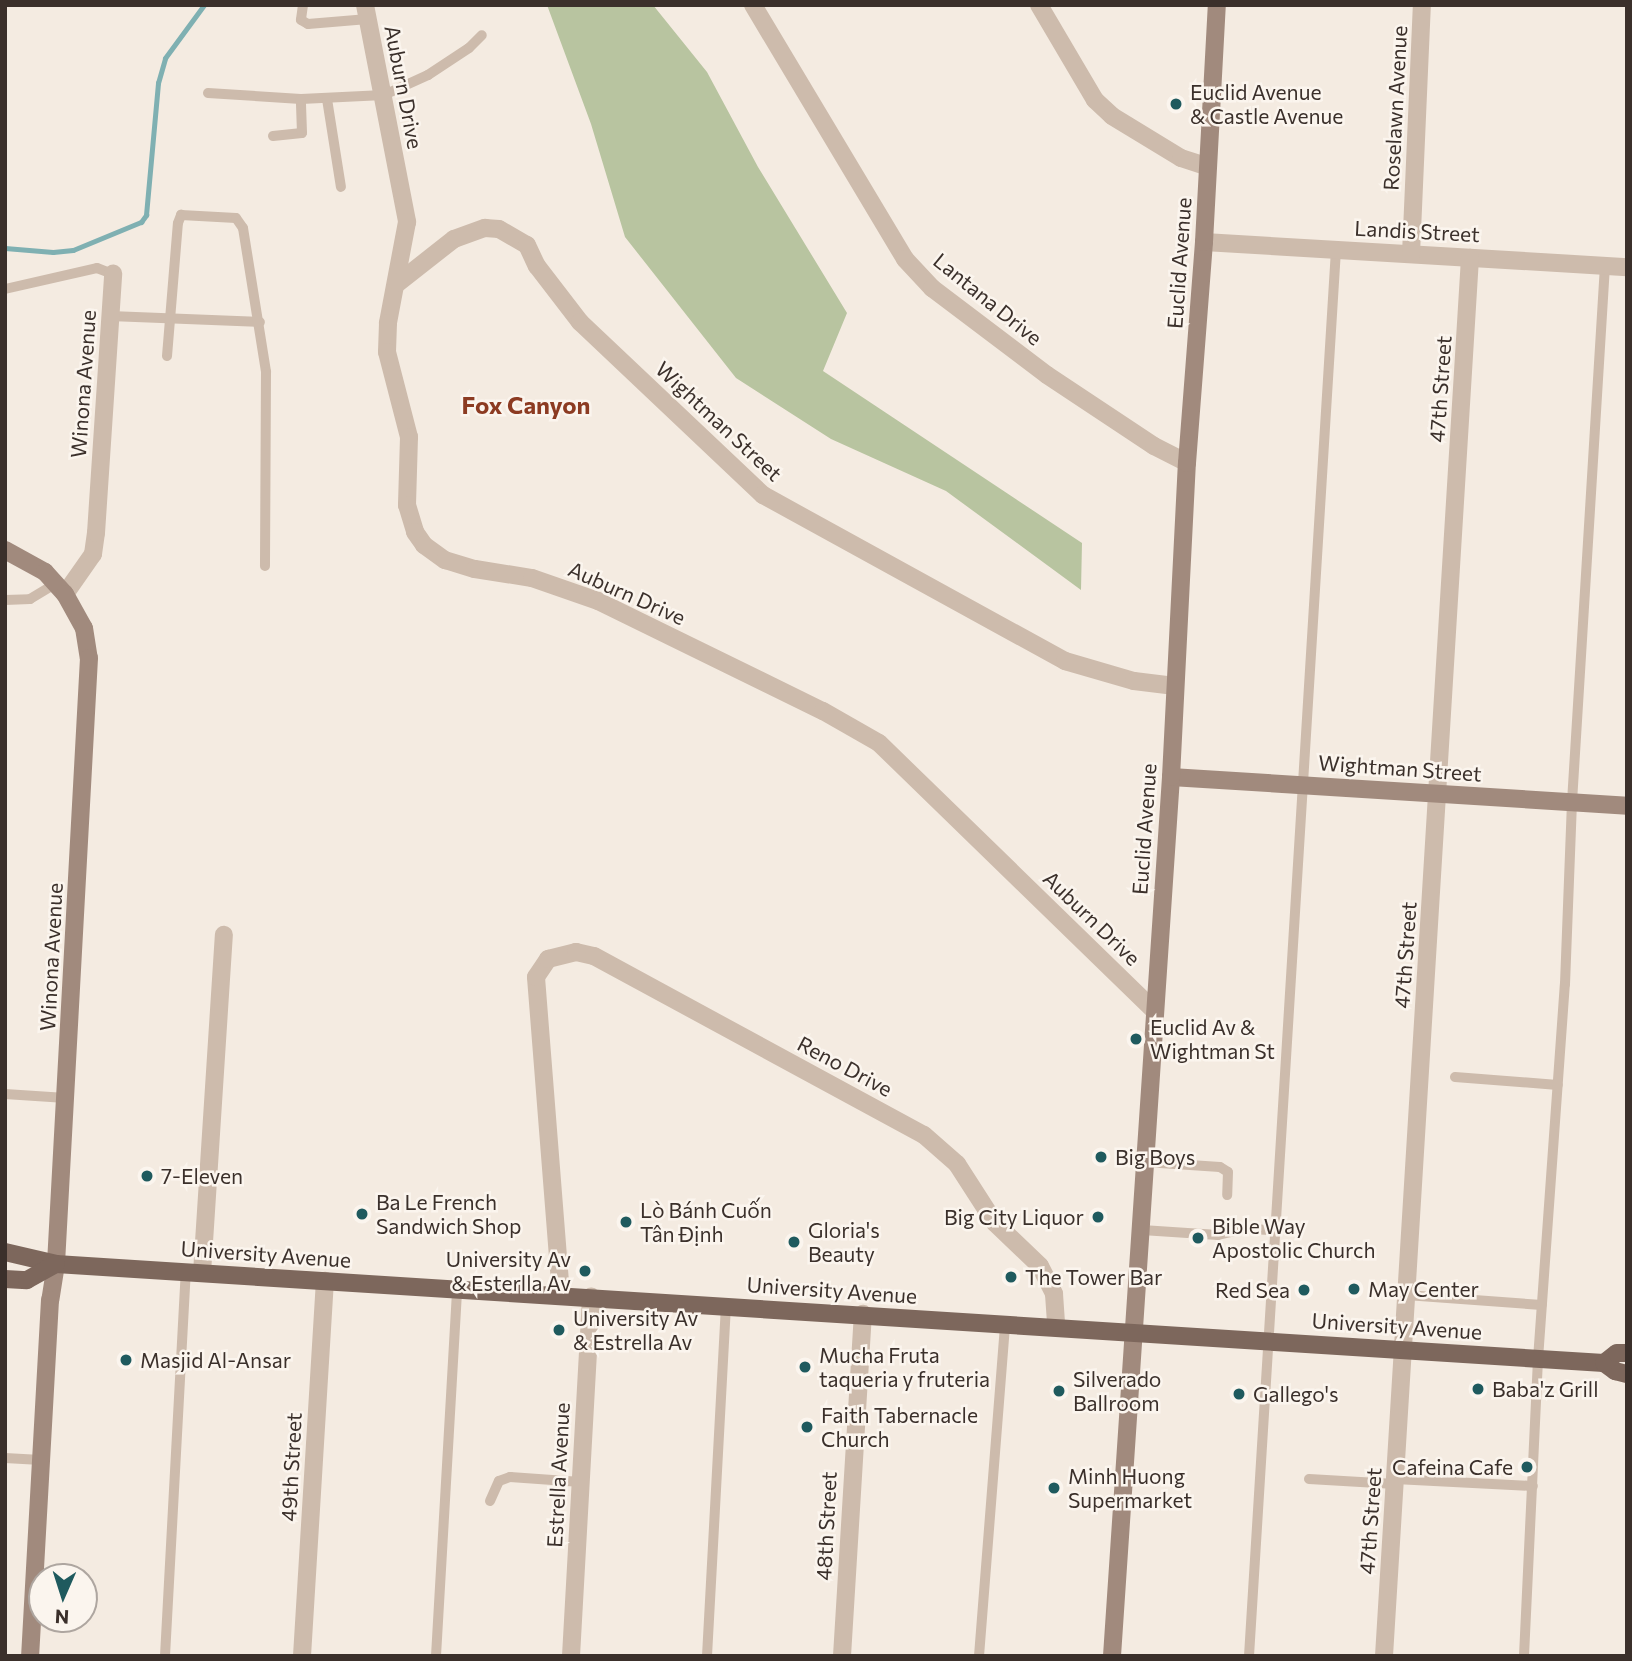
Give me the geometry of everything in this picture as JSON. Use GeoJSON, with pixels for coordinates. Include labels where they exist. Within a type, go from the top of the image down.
{"type":"FeatureCollection","features":[{"type":"Feature","properties":{"kind":"main road","name":"Euclid Avenue"},"geometry":{"type":"LineString","coordinates":[[1112,1656],[1171,777],[1187,463],[1204,242],[1217,5]]}},
{"type":"Feature","properties":{"kind":"main road"},"geometry":{"type":"LineString","coordinates":[[5,550],[32,562],[61,588]]}},
{"type":"Feature","properties":{"kind":"main road","name":"Winona Avenue"},"geometry":{"type":"LineString","coordinates":[[30,1656],[50,1300],[56,1264],[66,1098],[89,658],[83,628],[61,588]]}},
{"type":"Feature","properties":{"kind":"main road","name":"Wightman Street"},"geometry":{"type":"LineString","coordinates":[[1171,777],[1627,806]]}},
{"type":"Feature","properties":{"kind":"main road","name":"University Avenue"},"geometry":{"type":"LineString","coordinates":[[5,1252],[56,1264],[1604,1363],[1615,1371],[1627,1374]]}},
{"type":"Feature","properties":{"kind":"main road"},"geometry":{"type":"LineString","coordinates":[[5,1279],[27,1280],[56,1264]]}},
{"type":"Feature","properties":{"kind":"main road","name":"University Avenue"},"geometry":{"type":"LineString","coordinates":[[1604,1363],[1617,1353],[1627,1353]]}},
{"type":"Feature","properties":{"kind":"street","name":"Lantana Drive"},"geometry":{"type":"LineString","coordinates":[[753,5],[905,260],[932,288],[1046,375],[1154,446],[1187,463]]}},
{"type":"Feature","properties":{"kind":"street"},"geometry":{"type":"LineString","coordinates":[[1039,5],[1096,100],[1112,116],[1181,158],[1208,167]]}},
{"type":"Feature","properties":{"kind":"street","name":"Roselawn Avenue"},"geometry":{"type":"LineString","coordinates":[[1411,254],[1422,5]]}},
{"type":"Feature","properties":{"kind":"street","name":"Auburn Drive"},"geometry":{"type":"LineString","coordinates":[[366,12],[407,222],[398,283],[388,323],[387,352],[409,437],[407,505],[415,532],[424,545],[455,563],[532,578],[598,601],[823,711],[879,743],[1155,1011]]}},
{"type":"Feature","properties":{"kind":"street","name":"Wightman Street"},"geometry":{"type":"LineString","coordinates":[[398,283],[454,239],[485,228],[499,229],[527,245],[537,267],[580,322],[763,495],[1065,661],[1134,681],[1175,686]]}},
{"type":"Feature","properties":{"kind":"street","name":"Landis Street"},"geometry":{"type":"LineString","coordinates":[[1204,242],[1627,267]]}},
{"type":"Feature","properties":{"kind":"street","name":"47th Street"},"geometry":{"type":"LineString","coordinates":[[1384,1656],[1471,258]]}},
{"type":"Feature","properties":{"kind":"street","name":"Winona Avenue"},"geometry":{"type":"LineString","coordinates":[[61,588],[93,555],[95,544],[113,274]]}},
{"type":"Feature","properties":{"kind":"street"},"geometry":{"type":"LineString","coordinates":[[194,1273],[224,935]]}},
{"type":"Feature","properties":{"kind":"street","name":"Reno Drive"},"geometry":{"type":"LineString","coordinates":[[561,1295],[536,977],[548,959],[576,952],[594,956],[924,1135],[957,1164],[995,1223],[1040,1266],[1054,1294],[1056,1326]]}},
{"type":"Feature","properties":{"kind":"street","name":"49th Street"},"geometry":{"type":"LineString","coordinates":[[302,1656],[325,1280]]}},
{"type":"Feature","properties":{"kind":"street","name":"Estrella Avenue"},"geometry":{"type":"LineString","coordinates":[[570,1656],[591,1297]]}},
{"type":"Feature","properties":{"kind":"street","name":"48th Street"},"geometry":{"type":"LineString","coordinates":[[842,1656],[863,1314]]}},
{"type":"Feature","properties":{"kind":"lane"},"geometry":{"type":"LineString","coordinates":[[303,5],[301,20],[309,24],[366,12]]}},
{"type":"Feature","properties":{"kind":"lane"},"geometry":{"type":"LineString","coordinates":[[208,93],[301,99],[384,95],[428,75],[469,48],[482,35]]}},
{"type":"Feature","properties":{"kind":"lane"},"geometry":{"type":"LineString","coordinates":[[273,136],[302,133],[301,99]]}},
{"type":"Feature","properties":{"kind":"lane"},"geometry":{"type":"LineString","coordinates":[[327,99],[341,187]]}},
{"type":"Feature","properties":{"kind":"lane"},"geometry":{"type":"LineString","coordinates":[[167,356],[178,223],[181,215],[240,220],[260,322],[266,372],[265,566]]}},
{"type":"Feature","properties":{"kind":"lane"},"geometry":{"type":"LineString","coordinates":[[1249,1656],[1336,249]]}},
{"type":"Feature","properties":{"kind":"lane"},"geometry":{"type":"LineString","coordinates":[[1524,1656],[1538,1359],[1558,1085],[1572,802],[1605,266]]}},
{"type":"Feature","properties":{"kind":"lane"},"geometry":{"type":"LineString","coordinates":[[5,289],[97,268],[113,274]]}},
{"type":"Feature","properties":{"kind":"lane"},"geometry":{"type":"LineString","coordinates":[[110,316],[260,322]]}},
{"type":"Feature","properties":{"kind":"lane"},"geometry":{"type":"LineString","coordinates":[[5,600],[30,599],[61,588]]}},
{"type":"Feature","properties":{"kind":"lane"},"geometry":{"type":"LineString","coordinates":[[1455,1077],[1558,1085]]}},
{"type":"Feature","properties":{"kind":"lane"},"geometry":{"type":"LineString","coordinates":[[5,1094],[66,1098]]}},
{"type":"Feature","properties":{"kind":"lane"},"geometry":{"type":"LineString","coordinates":[[1145,1162],[1220,1167],[1228,1172],[1227,1195]]}},
{"type":"Feature","properties":{"kind":"lane"},"geometry":{"type":"LineString","coordinates":[[1142,1230],[1218,1235],[1244,1229],[1275,1230]]}},
{"type":"Feature","properties":{"kind":"lane"},"geometry":{"type":"LineString","coordinates":[[165,1656],[194,1273]]}},
{"type":"Feature","properties":{"kind":"lane"},"geometry":{"type":"LineString","coordinates":[[436,1656],[457,1289]]}},
{"type":"Feature","properties":{"kind":"lane"},"geometry":{"type":"LineString","coordinates":[[1406,1295],[1542,1305]]}},
{"type":"Feature","properties":{"kind":"lane"},"geometry":{"type":"LineString","coordinates":[[707,1656],[726,1306]]}},
{"type":"Feature","properties":{"kind":"lane"},"geometry":{"type":"LineString","coordinates":[[979,1656],[1005,1323]]}},
{"type":"Feature","properties":{"kind":"lane"},"geometry":{"type":"LineString","coordinates":[[5,1458],[41,1460]]}},
{"type":"Feature","properties":{"kind":"lane"},"geometry":{"type":"LineString","coordinates":[[490,1501],[499,1481],[510,1477],[581,1482]]}},
{"type":"Feature","properties":{"kind":"lane"},"geometry":{"type":"LineString","coordinates":[[1309,1479],[1533,1486]]}},
{"type":"Feature","properties":{"kind":"green space"},"geometry":{"type":"Polygon","coordinates":[[[547,5],[653,5],[707,72],[758,167],[847,313],[823,371],[1082,543],[1081,590],[946,491],[831,439],[736,378],[625,237],[591,124],[547,5]]]}},
{"type":"Feature","properties":{"kind":"waterway"},"geometry":{"type":"LineString","coordinates":[[5,248],[53,252],[73,250],[141,222],[146,215],[158,83],[165,58],[204,5]]}},
{"type":"Feature","properties":{"kind":"place","name":"Euclid Avenue & Castle Avenue"},"geometry":{"type":"Point","coordinates":[1176,104]}},
{"type":"Feature","properties":{"kind":"place","name":"Euclid Av & Wightman St"},"geometry":{"type":"Point","coordinates":[1136,1039]}},
{"type":"Feature","properties":{"kind":"place","name":"Big Boys"},"geometry":{"type":"Point","coordinates":[1101,1157]}},
{"type":"Feature","properties":{"kind":"place","name":"7-Eleven"},"geometry":{"type":"Point","coordinates":[147,1176]}},
{"type":"Feature","properties":{"kind":"place","name":"Ba Le French Sandwich Shop"},"geometry":{"type":"Point","coordinates":[362,1214]}},
{"type":"Feature","properties":{"kind":"place","name":"Big City Liquor"},"geometry":{"type":"Point","coordinates":[1098,1217]}},
{"type":"Feature","properties":{"kind":"place","name":"Lò Bánh Cuốn Tân Định"},"geometry":{"type":"Point","coordinates":[626,1222]}},
{"type":"Feature","properties":{"kind":"place","name":"Bible Way Apostolic Church"},"geometry":{"type":"Point","coordinates":[1198,1238]}},
{"type":"Feature","properties":{"kind":"place","name":"Gloria's Beauty"},"geometry":{"type":"Point","coordinates":[794,1242]}},
{"type":"Feature","properties":{"kind":"place","name":"University Av & Esterlla Av"},"geometry":{"type":"Point","coordinates":[585,1271]}},
{"type":"Feature","properties":{"kind":"place","name":"The Tower Bar"},"geometry":{"type":"Point","coordinates":[1011,1277]}},
{"type":"Feature","properties":{"kind":"place","name":"May Center"},"geometry":{"type":"Point","coordinates":[1354,1289]}},
{"type":"Feature","properties":{"kind":"place","name":"Red Sea"},"geometry":{"type":"Point","coordinates":[1304,1290]}},
{"type":"Feature","properties":{"kind":"place","name":"University Av & Estrella Av"},"geometry":{"type":"Point","coordinates":[559,1330]}},
{"type":"Feature","properties":{"kind":"place","name":"Masjid Al-Ansar"},"geometry":{"type":"Point","coordinates":[126,1360]}},
{"type":"Feature","properties":{"kind":"place","name":"Mucha Fruta taqueria y fruteria"},"geometry":{"type":"Point","coordinates":[805,1367]}},
{"type":"Feature","properties":{"kind":"place","name":"Baba'z Grill"},"geometry":{"type":"Point","coordinates":[1478,1389]}},
{"type":"Feature","properties":{"kind":"place","name":"Silverado Ballroom"},"geometry":{"type":"Point","coordinates":[1059,1391]}},
{"type":"Feature","properties":{"kind":"place","name":"Gallego's"},"geometry":{"type":"Point","coordinates":[1239,1394]}},
{"type":"Feature","properties":{"kind":"place","name":"Faith Tabernacle Church"},"geometry":{"type":"Point","coordinates":[807,1427]}},
{"type":"Feature","properties":{"kind":"place","name":"Cafeina Cafe"},"geometry":{"type":"Point","coordinates":[1527,1467]}},
{"type":"Feature","properties":{"kind":"place","name":"Minh Huong Supermarket"},"geometry":{"type":"Point","coordinates":[1054,1488]}},
{"type":"Feature","properties":{"kind":"district","name":"Fox Canyon"},"geometry":{"type":"Point","coordinates":[526,405]}}]}
